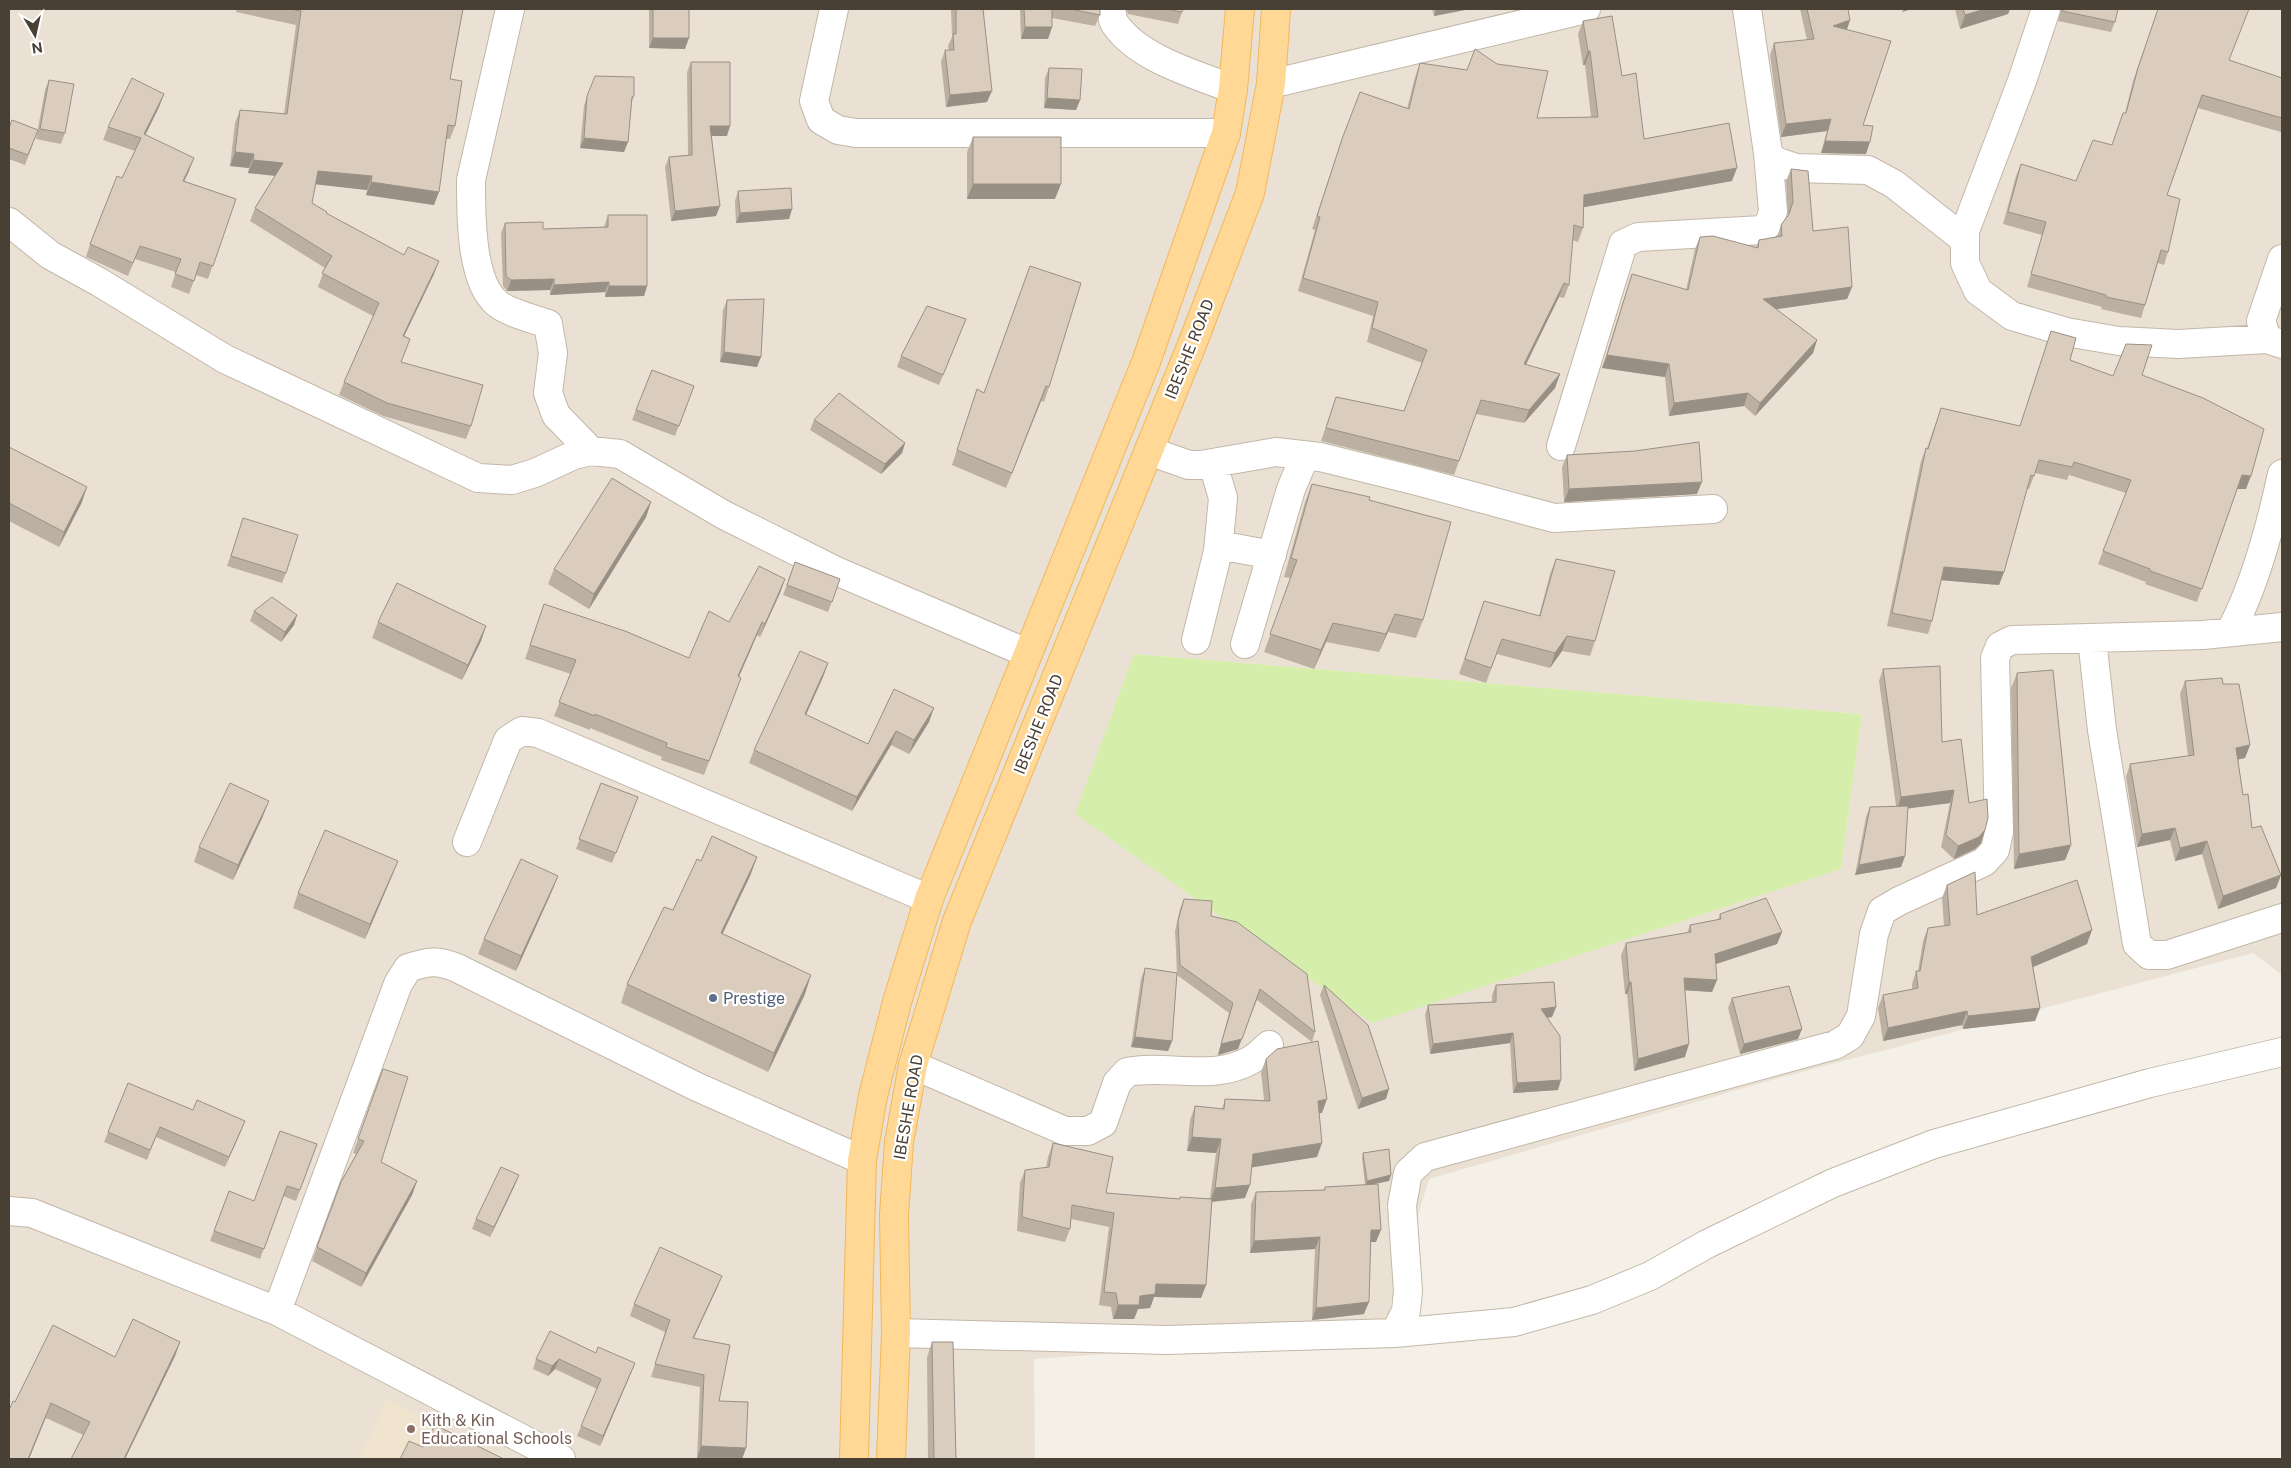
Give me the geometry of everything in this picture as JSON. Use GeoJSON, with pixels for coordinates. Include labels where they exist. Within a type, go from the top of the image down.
{"type":"FeatureCollection","features":[{"type":"Feature","properties":{"kind":"main road","name":"IBESHE ROAD"},"geometry":{"type":"LineString","coordinates":[[854,1459],[862,1160],[875,1087],[897,1002],[929,899],[1146,362],[1226,132],[1233,89],[1240,9]]}},
{"type":"Feature","properties":{"kind":"main road","name":"IBESHE ROAD"},"geometry":{"type":"LineString","coordinates":[[891,1459],[896,1333],[894,1215],[899,1142],[913,1065],[957,921],[1149,450],[1250,193],[1271,84],[1276,9]]}},
{"type":"Feature","properties":{"kind":"street"},"geometry":{"type":"LineString","coordinates":[[510,9],[471,180],[471,204],[480,275],[486,292],[499,305],[548,324],[553,353],[548,393],[556,415],[591,451]]}},
{"type":"Feature","properties":{"kind":"street"},"geometry":{"type":"LineString","coordinates":[[834,9],[814,101],[821,120],[838,130],[856,134],[1226,132]]}},
{"type":"Feature","properties":{"kind":"street"},"geometry":{"type":"LineString","coordinates":[[1111,9],[1114,23],[1134,44],[1168,64],[1233,89]]}},
{"type":"Feature","properties":{"kind":"street"},"geometry":{"type":"LineString","coordinates":[[1271,84],[1586,9]]}},
{"type":"Feature","properties":{"kind":"street"},"geometry":{"type":"LineString","coordinates":[[1561,446],[1623,244],[1638,237],[1762,230],[1770,222],[1773,211],[1768,153],[1747,9]]}},
{"type":"Feature","properties":{"kind":"street"},"geometry":{"type":"LineString","coordinates":[[2046,9],[2022,82],[1966,231],[1966,263],[1978,291],[2012,316],[2066,332],[2119,341],[2178,344],[2274,341]]}},
{"type":"Feature","properties":{"kind":"street"},"geometry":{"type":"LineString","coordinates":[[1768,153],[1775,161],[1796,168],[1868,170],[1894,184],[1965,240]]}},
{"type":"Feature","properties":{"kind":"street"},"geometry":{"type":"LineString","coordinates":[[9,222],[50,255],[99,282],[225,358],[478,478],[512,480],[536,473],[574,455],[591,451],[620,454],[724,515],[834,570],[1027,653]]}},
{"type":"Feature","properties":{"kind":"street"},"geometry":{"type":"LineString","coordinates":[[2274,341],[2260,321],[2282,259]]}},
{"type":"Feature","properties":{"kind":"street"},"geometry":{"type":"LineString","coordinates":[[1149,450],[1189,464],[1213,464],[1224,460],[1276,452],[1320,457],[1417,480],[1554,518],[1713,509]]}},
{"type":"Feature","properties":{"kind":"street"},"geometry":{"type":"LineString","coordinates":[[1245,644],[1291,489],[1305,456]]}},
{"type":"Feature","properties":{"kind":"street"},"geometry":{"type":"LineString","coordinates":[[1196,640],[1219,545],[1223,498],[1213,464]]}},
{"type":"Feature","properties":{"kind":"street"},"geometry":{"type":"LineString","coordinates":[[2230,632],[2244,608],[2276,502],[2282,474]]}},
{"type":"Feature","properties":{"kind":"street"},"geometry":{"type":"LineString","coordinates":[[1219,545],[1272,554]]}},
{"type":"Feature","properties":{"kind":"street"},"geometry":{"type":"LineString","coordinates":[[1395,1333],[1406,1311],[1408,1291],[1402,1205],[1408,1173],[1425,1158],[1835,1046],[1850,1036],[1861,1016],[1874,934],[1882,911],[1899,901],[1984,862],[1995,850],[1999,832],[1995,658],[2000,646],[2012,640],[2203,635],[2282,627]]}},
{"type":"Feature","properties":{"kind":"street"},"geometry":{"type":"LineString","coordinates":[[2092,639],[2102,730],[2137,944],[2149,955],[2167,955],[2282,918]]}},
{"type":"Feature","properties":{"kind":"street"},"geometry":{"type":"LineString","coordinates":[[467,842],[508,740],[522,731],[538,732],[929,899]]}},
{"type":"Feature","properties":{"kind":"street"},"geometry":{"type":"LineString","coordinates":[[277,1310],[398,984],[408,968],[423,963],[439,961],[457,968],[695,1086],[862,1160]]}},
{"type":"Feature","properties":{"kind":"street"},"geometry":{"type":"LineString","coordinates":[[913,1065],[1066,1131],[1088,1131],[1103,1123],[1117,1083],[1126,1072],[1143,1068],[1196,1073],[1222,1070],[1251,1060],[1269,1045]]}},
{"type":"Feature","properties":{"kind":"street"},"geometry":{"type":"LineString","coordinates":[[896,1333],[1167,1340],[1395,1333],[1514,1322],[1550,1314],[1592,1300],[1650,1276],[1706,1244],[1833,1183],[1934,1144],[2150,1083],[2282,1052]]}},
{"type":"Feature","properties":{"kind":"street"},"geometry":{"type":"LineString","coordinates":[[9,1211],[32,1213],[277,1310],[561,1459]]}},
{"type":"Feature","properties":{"kind":"shaded area"},"geometry":{"type":"Polygon","coordinates":[[[9,9],[2282,9],[2282,975],[2253,953],[1779,1078],[1429,1179],[1382,1335],[1034,1359],[1035,1459],[9,1459],[9,9]],[[1134,654],[1841,869],[1862,714],[1134,654]]]}},
{"type":"Feature","properties":{"kind":"shaded area","name":"Kith & Kin Educational Schools"},"geometry":{"type":"Polygon","coordinates":[[[387,1399],[509,1459],[359,1459],[387,1399]]]}},
{"type":"Feature","properties":{"kind":"green space"},"geometry":{"type":"Polygon","coordinates":[[[1134,654],[1862,714],[1841,869],[1372,1023],[1075,814],[1134,654]]]}},
{"type":"Feature","properties":{"kind":"building"},"geometry":{"type":"Polygon","coordinates":[[[289,9],[463,9],[450,79],[462,81],[455,126],[448,125],[439,192],[371,182],[372,176],[318,171],[312,203],[326,213],[404,255],[408,247],[439,261],[403,336],[410,339],[401,362],[483,385],[471,426],[387,403],[344,382],[379,303],[322,273],[332,256],[255,208],[283,163],[253,160],[254,154],[235,152],[240,110],[287,114],[301,11],[289,9]]]}},
{"type":"Feature","properties":{"kind":"building"},"geometry":{"type":"Polygon","coordinates":[[[653,9],[689,9],[689,38],[653,38],[653,9]]]}},
{"type":"Feature","properties":{"kind":"building"},"geometry":{"type":"Polygon","coordinates":[[[956,9],[983,9],[992,91],[950,95],[945,50],[954,50],[953,34],[956,34],[956,9]]]}},
{"type":"Feature","properties":{"kind":"building"},"geometry":{"type":"Polygon","coordinates":[[[1024,9],[1052,9],[1052,27],[1025,27],[1024,9]]]}},
{"type":"Feature","properties":{"kind":"building"},"geometry":{"type":"Polygon","coordinates":[[[1070,9],[1100,9],[1100,15],[1070,9]]]}},
{"type":"Feature","properties":{"kind":"building"},"geometry":{"type":"Polygon","coordinates":[[[1165,9],[1183,9],[1182,12],[1165,9]]]}},
{"type":"Feature","properties":{"kind":"building"},"geometry":{"type":"Polygon","coordinates":[[[1807,9],[1848,9],[1850,20],[1833,26],[1891,41],[1863,125],[1873,126],[1870,142],[1825,141],[1831,119],[1786,124],[1774,43],[1814,39],[1807,9]]]}},
{"type":"Feature","properties":{"kind":"building"},"geometry":{"type":"Polygon","coordinates":[[[1963,9],[1985,9],[1965,15],[1963,9]]]}},
{"type":"Feature","properties":{"kind":"building"},"geometry":{"type":"Polygon","coordinates":[[[2063,9],[2118,9],[2115,22],[2062,11],[2063,9]]]}},
{"type":"Feature","properties":{"kind":"building"},"geometry":{"type":"Polygon","coordinates":[[[2158,9],[2249,9],[2229,60],[2282,78],[2282,118],[2202,95],[2167,195],[2180,199],[2168,252],[2161,250],[2145,305],[2106,297],[2106,295],[2031,274],[2046,222],[2008,212],[2021,164],[2076,181],[2093,140],[2112,145],[2123,113],[2126,113],[2138,68],[2158,9]]]}},
{"type":"Feature","properties":{"kind":"building"},"geometry":{"type":"Polygon","coordinates":[[[1612,16],[1622,76],[1636,73],[1644,139],[1729,123],[1737,168],[1584,195],[1583,228],[1574,225],[1569,285],[1564,283],[1524,364],[1560,374],[1529,410],[1481,400],[1459,461],[1326,428],[1336,397],[1404,411],[1427,350],[1372,328],[1378,302],[1303,278],[1320,217],[1317,216],[1342,139],[1360,92],[1409,109],[1420,63],[1467,70],[1475,49],[1497,64],[1548,71],[1537,118],[1598,117],[1590,51],[1588,51],[1583,21],[1612,16]]]}},
{"type":"Feature","properties":{"kind":"building"},"geometry":{"type":"Polygon","coordinates":[[[691,62],[730,62],[730,126],[710,126],[720,206],[675,211],[669,157],[692,155],[691,62]]]}},
{"type":"Feature","properties":{"kind":"building"},"geometry":{"type":"Polygon","coordinates":[[[1049,68],[1082,69],[1080,100],[1047,98],[1049,68]]]}},
{"type":"Feature","properties":{"kind":"building"},"geometry":{"type":"Polygon","coordinates":[[[595,76],[634,77],[634,96],[632,97],[628,142],[584,138],[587,96],[595,76]]]}},
{"type":"Feature","properties":{"kind":"building"},"geometry":{"type":"Polygon","coordinates":[[[132,78],[164,94],[144,134],[194,158],[183,181],[236,199],[213,266],[200,262],[194,281],[175,274],[181,259],[140,246],[133,263],[90,244],[117,176],[122,178],[141,138],[108,127],[132,78]]]}},
{"type":"Feature","properties":{"kind":"building"},"geometry":{"type":"Polygon","coordinates":[[[49,80],[74,84],[65,133],[40,129],[49,80]]]}},
{"type":"Feature","properties":{"kind":"building"},"geometry":{"type":"Polygon","coordinates":[[[12,120],[38,130],[28,155],[9,148],[9,128],[12,120]]]}},
{"type":"Feature","properties":{"kind":"building"},"geometry":{"type":"Polygon","coordinates":[[[973,137],[1061,137],[1061,184],[973,184],[973,137]]]}},
{"type":"Feature","properties":{"kind":"building"},"geometry":{"type":"Polygon","coordinates":[[[1791,169],[1808,171],[1813,231],[1848,227],[1852,287],[1763,299],[1817,340],[1760,403],[1748,393],[1674,403],[1669,364],[1607,355],[1632,274],[1688,290],[1700,237],[1713,236],[1758,248],[1759,240],[1782,236],[1781,225],[1789,214],[1793,202],[1791,169]]]}},
{"type":"Feature","properties":{"kind":"building"},"geometry":{"type":"Polygon","coordinates":[[[791,188],[792,209],[740,213],[738,191],[791,188]]]}},
{"type":"Feature","properties":{"kind":"building"},"geometry":{"type":"Polygon","coordinates":[[[608,215],[647,215],[647,286],[609,286],[609,282],[554,285],[554,279],[511,280],[506,276],[505,223],[543,222],[543,229],[608,227],[608,215]]]}},
{"type":"Feature","properties":{"kind":"building"},"geometry":{"type":"Polygon","coordinates":[[[1030,266],[1081,283],[1049,387],[1046,386],[1012,473],[957,450],[977,389],[984,393],[1030,266]]]}},
{"type":"Feature","properties":{"kind":"building"},"geometry":{"type":"Polygon","coordinates":[[[764,299],[761,357],[724,352],[727,300],[764,299]]]}},
{"type":"Feature","properties":{"kind":"building"},"geometry":{"type":"Polygon","coordinates":[[[927,306],[966,319],[943,375],[901,356],[927,306]]]}},
{"type":"Feature","properties":{"kind":"building"},"geometry":{"type":"Polygon","coordinates":[[[2051,331],[2076,338],[2070,360],[2113,376],[2126,344],[2152,345],[2142,375],[2203,398],[2264,429],[2251,476],[2242,475],[2202,589],[2150,571],[2150,569],[2103,551],[2131,480],[2074,462],[2072,467],[2039,460],[2034,476],[2031,475],[2004,572],[1944,567],[1932,621],[1892,613],[1926,448],[1928,449],[1941,408],[2020,426],[2051,331]]]}},
{"type":"Feature","properties":{"kind":"building"},"geometry":{"type":"Polygon","coordinates":[[[652,370],[694,386],[679,426],[636,410],[652,370]]]}},
{"type":"Feature","properties":{"kind":"building"},"geometry":{"type":"Polygon","coordinates":[[[839,393],[905,443],[885,464],[814,420],[839,393]]]}},
{"type":"Feature","properties":{"kind":"building"},"geometry":{"type":"Polygon","coordinates":[[[1699,442],[1702,482],[1569,489],[1567,455],[1635,451],[1699,442]]]}},
{"type":"Feature","properties":{"kind":"building"},"geometry":{"type":"Polygon","coordinates":[[[9,447],[87,487],[64,532],[9,503],[9,447]]]}},
{"type":"Feature","properties":{"kind":"building"},"geometry":{"type":"Polygon","coordinates":[[[612,478],[651,502],[594,594],[554,569],[612,478]]]}},
{"type":"Feature","properties":{"kind":"building"},"geometry":{"type":"Polygon","coordinates":[[[1312,484],[1370,497],[1369,500],[1451,522],[1423,620],[1395,614],[1386,634],[1333,623],[1321,650],[1270,634],[1297,560],[1291,558],[1312,484]]]}},
{"type":"Feature","properties":{"kind":"building"},"geometry":{"type":"Polygon","coordinates":[[[243,518],[298,535],[286,573],[231,556],[243,518]]]}},
{"type":"Feature","properties":{"kind":"building"},"geometry":{"type":"Polygon","coordinates":[[[1556,559],[1615,571],[1595,641],[1567,636],[1555,653],[1502,639],[1491,668],[1465,659],[1484,601],[1540,616],[1556,559]]]}},
{"type":"Feature","properties":{"kind":"building"},"geometry":{"type":"Polygon","coordinates":[[[795,562],[840,579],[832,602],[787,585],[795,562]]]}},
{"type":"Feature","properties":{"kind":"building"},"geometry":{"type":"Polygon","coordinates":[[[759,566],[785,579],[765,624],[762,622],[738,676],[741,678],[709,761],[666,747],[667,743],[595,714],[595,716],[559,702],[576,660],[530,645],[544,604],[625,631],[689,658],[709,611],[729,622],[759,566]]]}},
{"type":"Feature","properties":{"kind":"building"},"geometry":{"type":"Polygon","coordinates":[[[397,583],[486,626],[468,665],[378,622],[397,583]]]}},
{"type":"Feature","properties":{"kind":"building"},"geometry":{"type":"Polygon","coordinates":[[[272,597],[297,615],[285,632],[254,611],[272,597]]]}},
{"type":"Feature","properties":{"kind":"building"},"geometry":{"type":"Polygon","coordinates":[[[800,651],[828,663],[805,714],[868,744],[894,689],[934,708],[914,740],[896,731],[857,797],[754,750],[800,651]]]}},
{"type":"Feature","properties":{"kind":"building"},"geometry":{"type":"Polygon","coordinates":[[[1940,666],[1942,742],[1961,739],[1969,803],[1987,799],[1988,818],[1985,830],[1979,837],[1958,846],[1946,835],[1954,790],[1901,797],[1883,669],[1940,666]]]}},
{"type":"Feature","properties":{"kind":"building"},"geometry":{"type":"Polygon","coordinates":[[[2053,670],[2071,845],[2019,854],[2017,673],[2053,670]]]}},
{"type":"Feature","properties":{"kind":"building"},"geometry":{"type":"Polygon","coordinates":[[[2222,678],[2223,684],[2239,684],[2250,745],[2236,748],[2243,795],[2248,794],[2252,828],[2261,826],[2281,875],[2223,896],[2207,841],[2180,848],[2175,828],[2142,834],[2130,764],[2194,755],[2185,681],[2222,678]]]}},
{"type":"Feature","properties":{"kind":"building"},"geometry":{"type":"Polygon","coordinates":[[[230,783],[269,801],[238,865],[199,847],[230,783]]]}},
{"type":"Feature","properties":{"kind":"building"},"geometry":{"type":"Polygon","coordinates":[[[601,783],[638,797],[616,853],[579,839],[601,783]]]}},
{"type":"Feature","properties":{"kind":"building"},"geometry":{"type":"Polygon","coordinates":[[[1908,806],[1905,856],[1859,865],[1870,807],[1908,806]]]}},
{"type":"Feature","properties":{"kind":"building"},"geometry":{"type":"Polygon","coordinates":[[[325,830],[398,861],[370,924],[298,893],[325,830]]]}},
{"type":"Feature","properties":{"kind":"building"},"geometry":{"type":"Polygon","coordinates":[[[712,836],[757,857],[721,933],[811,975],[774,1053],[627,984],[664,907],[673,910],[697,859],[701,861],[712,836]]]}},
{"type":"Feature","properties":{"kind":"building"},"geometry":{"type":"Polygon","coordinates":[[[521,859],[558,876],[521,956],[484,939],[521,859]]]}},
{"type":"Feature","properties":{"kind":"building"},"geometry":{"type":"Polygon","coordinates":[[[1975,872],[1977,915],[2077,880],[2092,930],[2031,957],[2040,1008],[1968,1016],[1967,1011],[1888,1028],[1883,995],[1918,988],[1916,971],[1920,971],[1928,928],[1950,925],[1947,885],[1975,872]]]}},
{"type":"Feature","properties":{"kind":"building"},"geometry":{"type":"Polygon","coordinates":[[[1766,898],[1782,932],[1715,954],[1717,980],[1684,978],[1689,1044],[1638,1059],[1626,943],[1691,932],[1690,925],[1721,919],[1720,914],[1766,898]]]}},
{"type":"Feature","properties":{"kind":"building"},"geometry":{"type":"Polygon","coordinates":[[[1184,899],[1212,901],[1211,916],[1237,922],[1307,974],[1315,1032],[1260,989],[1242,1039],[1221,1044],[1233,1003],[1180,965],[1178,921],[1184,899]]]}},
{"type":"Feature","properties":{"kind":"building"},"geometry":{"type":"Polygon","coordinates":[[[1145,968],[1177,973],[1172,1041],[1135,1037],[1145,968]]]}},
{"type":"Feature","properties":{"kind":"building"},"geometry":{"type":"Polygon","coordinates":[[[1554,982],[1556,1007],[1541,1009],[1560,1036],[1561,1080],[1517,1083],[1513,1033],[1433,1044],[1428,1005],[1496,1002],[1496,985],[1554,982]]]}},
{"type":"Feature","properties":{"kind":"building"},"geometry":{"type":"Polygon","coordinates":[[[1324,985],[1368,1025],[1389,1089],[1362,1098],[1324,985]]]}},
{"type":"Feature","properties":{"kind":"building"},"geometry":{"type":"Polygon","coordinates":[[[1789,986],[1802,1029],[1744,1044],[1732,998],[1789,986]]]}},
{"type":"Feature","properties":{"kind":"building"},"geometry":{"type":"Polygon","coordinates":[[[1318,1041],[1327,1099],[1318,1101],[1322,1143],[1253,1154],[1250,1185],[1215,1188],[1221,1139],[1192,1137],[1195,1106],[1224,1109],[1225,1099],[1270,1101],[1266,1059],[1277,1049],[1318,1041]]]}},
{"type":"Feature","properties":{"kind":"building"},"geometry":{"type":"Polygon","coordinates":[[[383,1069],[408,1077],[381,1162],[417,1181],[366,1273],[317,1247],[341,1182],[364,1141],[358,1139],[383,1069]]]}},
{"type":"Feature","properties":{"kind":"building"},"geometry":{"type":"Polygon","coordinates":[[[128,1083],[193,1110],[197,1100],[245,1121],[229,1157],[160,1127],[150,1150],[108,1132],[128,1083]]]}},
{"type":"Feature","properties":{"kind":"building"},"geometry":{"type":"Polygon","coordinates":[[[280,1131],[317,1144],[300,1190],[287,1186],[264,1249],[214,1231],[229,1191],[254,1201],[280,1131]]]}},
{"type":"Feature","properties":{"kind":"building"},"geometry":{"type":"Polygon","coordinates":[[[1053,1143],[1113,1157],[1106,1193],[1180,1199],[1180,1197],[1212,1199],[1206,1285],[1156,1284],[1155,1294],[1140,1296],[1139,1305],[1118,1305],[1116,1293],[1104,1292],[1114,1213],[1072,1205],[1070,1229],[1022,1217],[1025,1170],[1049,1167],[1053,1143]]]}},
{"type":"Feature","properties":{"kind":"building"},"geometry":{"type":"Polygon","coordinates":[[[1389,1149],[1391,1175],[1367,1181],[1363,1153],[1389,1149]]]}},
{"type":"Feature","properties":{"kind":"building"},"geometry":{"type":"Polygon","coordinates":[[[501,1167],[519,1175],[494,1227],[476,1219],[501,1167]]]}},
{"type":"Feature","properties":{"kind":"building"},"geometry":{"type":"Polygon","coordinates":[[[1378,1184],[1381,1230],[1371,1230],[1369,1302],[1316,1308],[1320,1237],[1254,1241],[1256,1192],[1325,1190],[1325,1187],[1378,1184]]]}},
{"type":"Feature","properties":{"kind":"building"},"geometry":{"type":"Polygon","coordinates":[[[660,1247],[722,1276],[693,1338],[730,1345],[719,1401],[748,1402],[746,1448],[701,1446],[704,1375],[655,1364],[670,1320],[634,1304],[660,1247]]]}},
{"type":"Feature","properties":{"kind":"building"},"geometry":{"type":"Polygon","coordinates":[[[133,1319],[180,1342],[124,1459],[71,1459],[90,1422],[51,1403],[28,1459],[9,1459],[9,1410],[13,1401],[15,1402],[53,1325],[115,1357],[133,1319]]]}},
{"type":"Feature","properties":{"kind":"building"},"geometry":{"type":"Polygon","coordinates":[[[550,1331],[596,1353],[598,1347],[635,1363],[603,1436],[581,1426],[601,1379],[559,1359],[552,1366],[536,1359],[550,1331]]]}},
{"type":"Feature","properties":{"kind":"building"},"geometry":{"type":"Polygon","coordinates":[[[932,1342],[953,1342],[956,1459],[934,1459],[932,1342]]]}},
{"type":"Feature","properties":{"kind":"building"},"geometry":{"type":"Polygon","coordinates":[[[435,1425],[504,1459],[400,1459],[409,1441],[423,1447],[435,1425]]]}},
{"type":"Feature","properties":{"kind":"place","name":"Prestige"},"geometry":{"type":"Point","coordinates":[713,998]}},
{"type":"Feature","properties":{"kind":"place","name":"Kith & Kin Educational Schools"},"geometry":{"type":"Point","coordinates":[411,1429]}}]}
